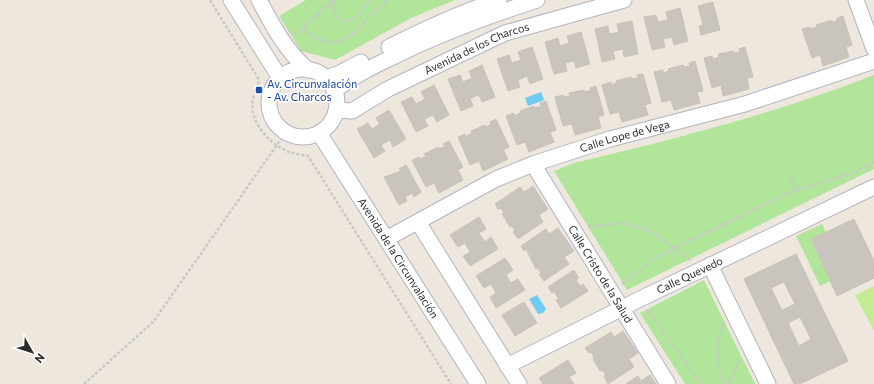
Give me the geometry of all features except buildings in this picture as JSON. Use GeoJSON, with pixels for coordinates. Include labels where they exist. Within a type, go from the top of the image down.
{"type":"FeatureCollection","features":[{"type":"Feature","properties":{"kind":"street"},"geometry":{"type":"LineString","coordinates":[[231,0],[280,78]]}},
{"type":"Feature","properties":{"kind":"street"},"geometry":{"type":"LineString","coordinates":[[259,0],[284,45],[294,58],[308,70],[325,78],[334,91],[336,110],[330,122],[319,132],[309,136],[298,136],[286,132],[273,119],[269,103],[270,94],[280,78],[293,71],[308,70]]}},
{"type":"Feature","properties":{"kind":"street"},"geometry":{"type":"LineString","coordinates":[[325,78],[345,70],[424,29],[468,10],[499,0]]}},
{"type":"Feature","properties":{"kind":"street"},"geometry":{"type":"LineString","coordinates":[[334,91],[362,72],[429,39],[471,22],[537,0]]}},
{"type":"Feature","properties":{"kind":"street","name":"Avenida de los Charcos"},"geometry":{"type":"LineString","coordinates":[[336,110],[352,110],[388,89],[505,33],[624,0]]}},
{"type":"Feature","properties":{"kind":"street"},"geometry":{"type":"LineString","coordinates":[[856,0],[874,49]]}},
{"type":"Feature","properties":{"kind":"street","name":"Calle Lope de Vega"},"geometry":{"type":"LineString","coordinates":[[386,239],[418,222],[438,209],[496,179],[533,164],[610,139],[746,104],[874,61]]}},
{"type":"Feature","properties":{"kind":"street","name":"Avenida de la Circunvalación"},"geometry":{"type":"LineString","coordinates":[[319,132],[478,384]]}},
{"type":"Feature","properties":{"kind":"street","name":"Calle Cristo de la Salud"},"geometry":{"type":"LineString","coordinates":[[533,164],[668,384]]}},
{"type":"Feature","properties":{"kind":"street","name":"Calle Quevedo"},"geometry":{"type":"LineString","coordinates":[[507,366],[621,308],[874,187]]}},
{"type":"Feature","properties":{"kind":"street"},"geometry":{"type":"LineString","coordinates":[[418,222],[519,384]]}},
{"type":"Feature","properties":{"kind":"street"},"geometry":{"type":"LineString","coordinates":[[710,265],[768,384]]}},
{"type":"Feature","properties":{"kind":"path"},"geometry":{"type":"LineString","coordinates":[[210,0],[258,78],[259,83],[253,100],[253,110],[263,133],[277,145],[290,152],[308,156],[450,384]]}},
{"type":"Feature","properties":{"kind":"path"},"geometry":{"type":"LineString","coordinates":[[334,0],[335,13],[339,19],[346,22],[359,15],[370,0]]}},
{"type":"Feature","properties":{"kind":"path"},"geometry":{"type":"LineString","coordinates":[[302,28],[319,39],[331,42],[338,41],[354,34],[388,0]]}},
{"type":"Feature","properties":{"kind":"path"},"geometry":{"type":"LineString","coordinates":[[84,384],[153,322],[286,132]]}},
{"type":"Feature","properties":{"kind":"path"},"geometry":{"type":"LineString","coordinates":[[612,294],[628,279],[656,258],[674,248],[797,190],[853,173],[874,162]]}},
{"type":"Feature","properties":{"kind":"path"},"geometry":{"type":"LineString","coordinates":[[790,176],[797,190]]}},
{"type":"Feature","properties":{"kind":"path"},"geometry":{"type":"LineString","coordinates":[[575,233],[589,227],[623,223],[651,231],[690,259],[695,273]]}},
{"type":"Feature","properties":{"kind":"path"},"geometry":{"type":"LineString","coordinates":[[640,299],[701,384]]}},
{"type":"Feature","properties":{"kind":"path"},"geometry":{"type":"LineString","coordinates":[[724,384],[717,357],[717,343],[724,320],[732,309]]}},
{"type":"Feature","properties":{"kind":"path"},"geometry":{"type":"LineString","coordinates":[[728,384],[748,343]]}},
{"type":"Feature","properties":{"kind":"green space"},"geometry":{"type":"Polygon","coordinates":[[[306,0],[455,0],[411,18],[335,60],[301,51],[279,16],[306,0]]]}},
{"type":"Feature","properties":{"kind":"green space"},"geometry":{"type":"Polygon","coordinates":[[[874,75],[874,169],[627,290],[554,171],[574,163],[688,135],[763,113],[837,89],[874,75]]]}},
{"type":"Feature","properties":{"kind":"green space"},"geometry":{"type":"Polygon","coordinates":[[[822,224],[826,232],[811,240],[830,281],[820,286],[796,236],[822,224]]]}},
{"type":"Feature","properties":{"kind":"green space"},"geometry":{"type":"Polygon","coordinates":[[[704,280],[755,384],[685,384],[640,313],[704,280]]]}},
{"type":"Feature","properties":{"kind":"green space"},"geometry":{"type":"Polygon","coordinates":[[[874,286],[874,331],[855,295],[874,286]]]}},
{"type":"Feature","properties":{"kind":"water"},"geometry":{"type":"Polygon","coordinates":[[[541,92],[544,100],[528,106],[525,98],[541,92]]]}},
{"type":"Feature","properties":{"kind":"water"},"geometry":{"type":"Polygon","coordinates":[[[537,295],[546,309],[543,313],[538,314],[529,299],[537,295]]]}},
{"type":"Feature","properties":{"kind":"place","name":"Av. Circunvalación - Av. Charcos"},"geometry":{"type":"Point","coordinates":[259,90]}}]}
